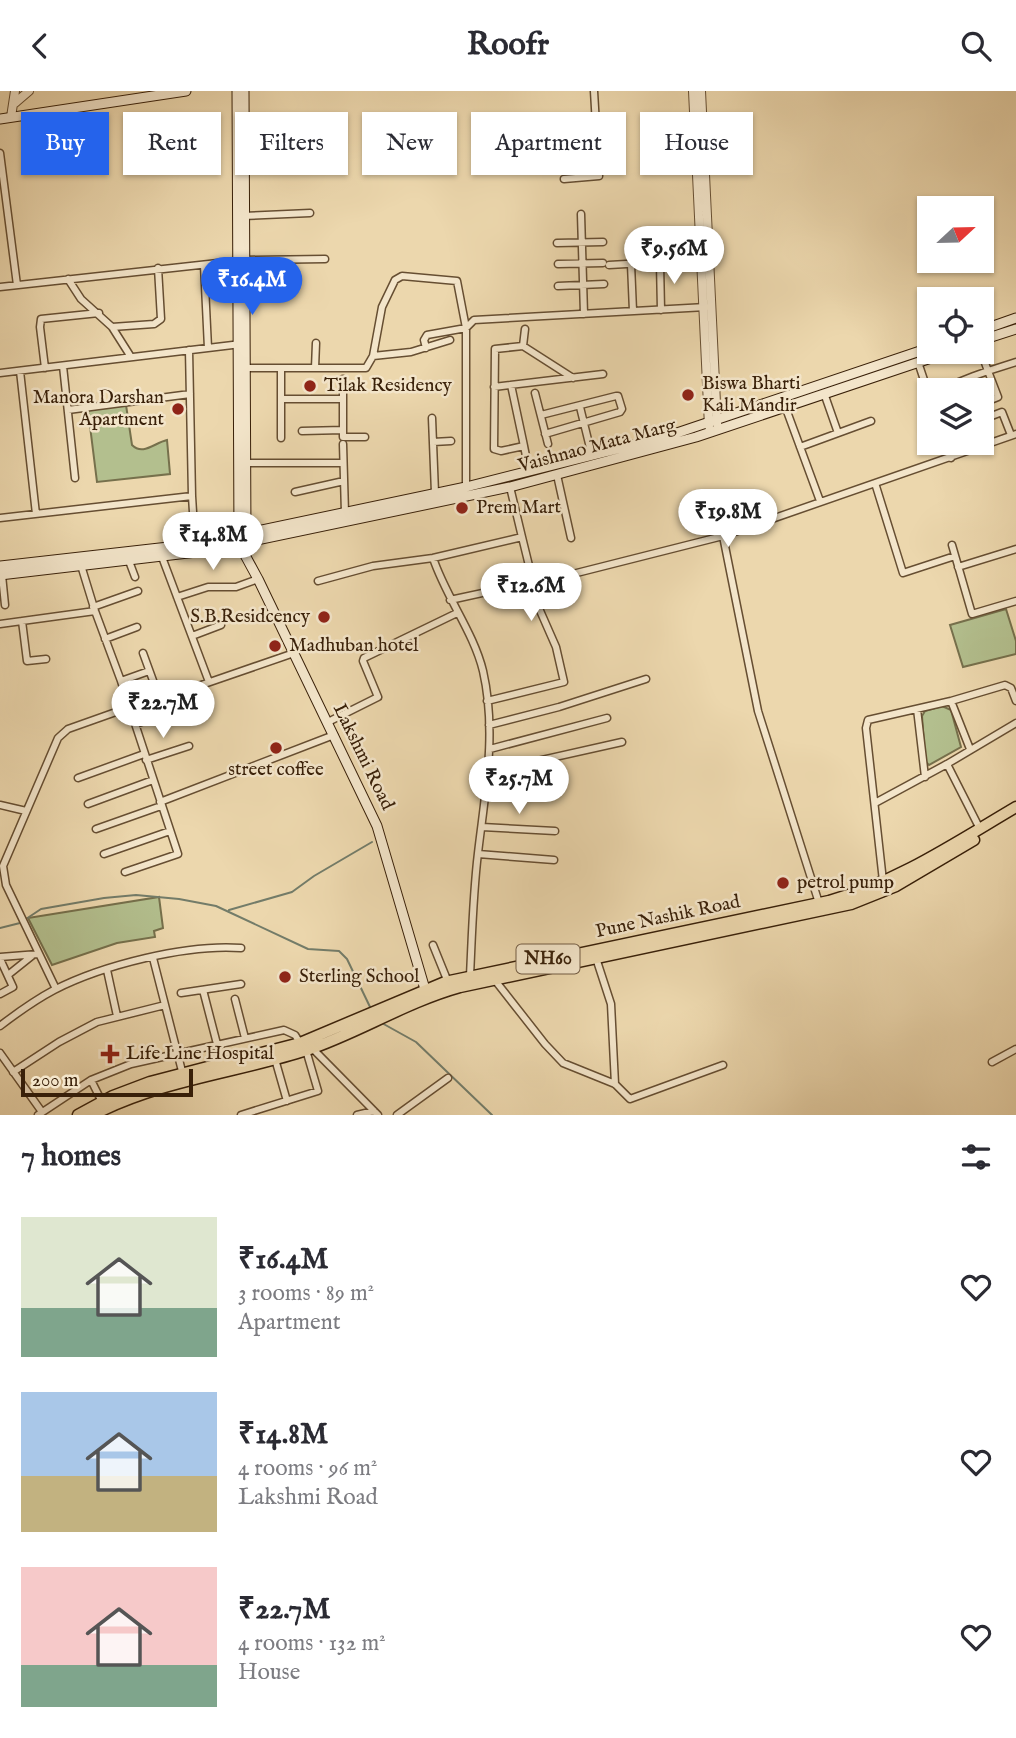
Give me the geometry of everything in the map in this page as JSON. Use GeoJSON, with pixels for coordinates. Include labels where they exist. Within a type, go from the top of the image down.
{"type":"FeatureCollection","features":[{"type":"Feature","properties":{"kind":"highway","name":"Pune Nashik Road"},"geometry":{"type":"LineString","coordinates":[[93,1115],[184,1076],[275,1059],[448,982],[819,903],[883,883],[1016,807]]}},
{"type":"Feature","properties":{"kind":"highway","name":"Pune Nashik Road"},"geometry":{"type":"LineString","coordinates":[[426,993],[850,904],[896,886],[1016,816]]}},
{"type":"Feature","properties":{"kind":"highway","name":"Pune Nashik Road"},"geometry":{"type":"LineString","coordinates":[[78,1115],[135,1087],[306,1047]]}},
{"type":"Feature","properties":{"kind":"main road"},"geometry":{"type":"LineString","coordinates":[[0,119],[186,91]]}},
{"type":"Feature","properties":{"kind":"main road"},"geometry":{"type":"LineString","coordinates":[[237,91],[241,216]]}},
{"type":"Feature","properties":{"kind":"main road"},"geometry":{"type":"LineString","coordinates":[[243,542],[241,216],[244,91]]}},
{"type":"Feature","properties":{"kind":"main road"},"geometry":{"type":"LineString","coordinates":[[994,326],[1016,319]]}},
{"type":"Feature","properties":{"kind":"main road"},"geometry":{"type":"LineString","coordinates":[[994,336],[1016,328]]}},
{"type":"Feature","properties":{"kind":"main road","name":"Vaishnao Mata Marg"},"geometry":{"type":"LineString","coordinates":[[243,542],[345,513],[435,493],[510,487],[649,452],[917,352]]}},
{"type":"Feature","properties":{"kind":"main road","name":"Vaishnao Mata Marg"},"geometry":{"type":"LineString","coordinates":[[243,542],[466,492],[529,471],[785,406],[917,362]]}},
{"type":"Feature","properties":{"kind":"main road"},"geometry":{"type":"LineString","coordinates":[[1,572],[195,544],[243,542]]}},
{"type":"Feature","properties":{"kind":"main road"},"geometry":{"type":"LineString","coordinates":[[80,561],[129,561],[243,542]]}},
{"type":"Feature","properties":{"kind":"main road","name":"Lakshmi Road"},"geometry":{"type":"LineString","coordinates":[[243,542],[258,579],[377,826],[426,993]]}},
{"type":"Feature","properties":{"kind":"street"},"geometry":{"type":"LineString","coordinates":[[10,117],[15,103],[15,91]]}},
{"type":"Feature","properties":{"kind":"street"},"geometry":{"type":"LineString","coordinates":[[15,103],[29,91]]}},
{"type":"Feature","properties":{"kind":"street"},"geometry":{"type":"LineString","coordinates":[[564,179],[599,176],[594,91]]}},
{"type":"Feature","properties":{"kind":"street"},"geometry":{"type":"LineString","coordinates":[[693,91],[708,306]]}},
{"type":"Feature","properties":{"kind":"street"},"geometry":{"type":"LineString","coordinates":[[701,91],[713,426]]}},
{"type":"Feature","properties":{"kind":"street"},"geometry":{"type":"LineString","coordinates":[[0,153],[17,285]]}},
{"type":"Feature","properties":{"kind":"street"},"geometry":{"type":"LineString","coordinates":[[241,216],[310,213]]}},
{"type":"Feature","properties":{"kind":"street"},"geometry":{"type":"LineString","coordinates":[[581,214],[584,314]]}},
{"type":"Feature","properties":{"kind":"street"},"geometry":{"type":"LineString","coordinates":[[642,237],[689,235]]}},
{"type":"Feature","properties":{"kind":"street"},"geometry":{"type":"LineString","coordinates":[[558,264],[660,263],[681,259],[681,236]]}},
{"type":"Feature","properties":{"kind":"street"},"geometry":{"type":"LineString","coordinates":[[557,243],[603,242]]}},
{"type":"Feature","properties":{"kind":"street"},"geometry":{"type":"LineString","coordinates":[[0,287],[241,260],[325,259]]}},
{"type":"Feature","properties":{"kind":"street"},"geometry":{"type":"LineString","coordinates":[[660,263],[661,310]]}},
{"type":"Feature","properties":{"kind":"street"},"geometry":{"type":"LineString","coordinates":[[631,264],[633,311]]}},
{"type":"Feature","properties":{"kind":"street"},"geometry":{"type":"LineString","coordinates":[[204,265],[208,348]]}},
{"type":"Feature","properties":{"kind":"street"},"geometry":{"type":"LineString","coordinates":[[112,327],[154,324],[160,319],[158,268]]}},
{"type":"Feature","properties":{"kind":"street"},"geometry":{"type":"LineString","coordinates":[[241,368],[366,368],[373,356],[382,307],[395,280],[402,277],[457,281],[466,328],[466,492]]}},
{"type":"Feature","properties":{"kind":"street"},"geometry":{"type":"LineString","coordinates":[[68,279],[81,299],[112,327],[131,357]]}},
{"type":"Feature","properties":{"kind":"street"},"geometry":{"type":"LineString","coordinates":[[558,286],[604,284]]}},
{"type":"Feature","properties":{"kind":"street"},"geometry":{"type":"LineString","coordinates":[[426,348],[424,340],[428,335],[466,328],[474,320],[708,306]]}},
{"type":"Feature","properties":{"kind":"street"},"geometry":{"type":"LineString","coordinates":[[45,368],[41,319],[99,313]]}},
{"type":"Feature","properties":{"kind":"street"},"geometry":{"type":"LineString","coordinates":[[523,346],[525,329]]}},
{"type":"Feature","properties":{"kind":"street"},"geometry":{"type":"LineString","coordinates":[[373,356],[426,348],[450,340]]}},
{"type":"Feature","properties":{"kind":"street"},"geometry":{"type":"LineString","coordinates":[[315,368],[316,343]]}},
{"type":"Feature","properties":{"kind":"street"},"geometry":{"type":"LineString","coordinates":[[0,361],[1,373],[241,344]]}},
{"type":"Feature","properties":{"kind":"street"},"geometry":{"type":"LineString","coordinates":[[524,446],[501,451],[494,449],[495,349],[523,346],[573,377]]}},
{"type":"Feature","properties":{"kind":"street"},"geometry":{"type":"LineString","coordinates":[[189,350],[195,544]]}},
{"type":"Feature","properties":{"kind":"street"},"geometry":{"type":"LineString","coordinates":[[969,378],[1016,362]]}},
{"type":"Feature","properties":{"kind":"street"},"geometry":{"type":"LineString","coordinates":[[985,364],[991,378]]}},
{"type":"Feature","properties":{"kind":"street"},"geometry":{"type":"LineString","coordinates":[[548,381],[554,365]]}},
{"type":"Feature","properties":{"kind":"street"},"geometry":{"type":"LineString","coordinates":[[63,366],[75,478]]}},
{"type":"Feature","properties":{"kind":"street"},"geometry":{"type":"LineString","coordinates":[[281,368],[281,438]]}},
{"type":"Feature","properties":{"kind":"street"},"geometry":{"type":"LineString","coordinates":[[20,371],[36,514]]}},
{"type":"Feature","properties":{"kind":"street"},"geometry":{"type":"LineString","coordinates":[[494,387],[603,374]]}},
{"type":"Feature","properties":{"kind":"street"},"geometry":{"type":"LineString","coordinates":[[343,379],[343,437],[365,437]]}},
{"type":"Feature","properties":{"kind":"street"},"geometry":{"type":"LineString","coordinates":[[511,386],[529,471]]}},
{"type":"Feature","properties":{"kind":"street"},"geometry":{"type":"LineString","coordinates":[[535,393],[548,444]]}},
{"type":"Feature","properties":{"kind":"street"},"geometry":{"type":"LineString","coordinates":[[824,393],[838,432]]}},
{"type":"Feature","properties":{"kind":"street"},"geometry":{"type":"LineString","coordinates":[[68,410],[190,394]]}},
{"type":"Feature","properties":{"kind":"street"},"geometry":{"type":"LineString","coordinates":[[541,415],[618,396],[622,409],[584,424],[545,434]]}},
{"type":"Feature","properties":{"kind":"street"},"geometry":{"type":"LineString","coordinates":[[282,400],[343,399]]}},
{"type":"Feature","properties":{"kind":"street"},"geometry":{"type":"LineString","coordinates":[[785,406],[820,501]]}},
{"type":"Feature","properties":{"kind":"street"},"geometry":{"type":"LineString","coordinates":[[580,407],[592,456]]}},
{"type":"Feature","properties":{"kind":"street"},"geometry":{"type":"LineString","coordinates":[[450,600],[723,536],[1014,435],[1002,412],[994,415]]}},
{"type":"Feature","properties":{"kind":"street"},"geometry":{"type":"LineString","coordinates":[[432,418],[435,493]]}},
{"type":"Feature","properties":{"kind":"street"},"geometry":{"type":"LineString","coordinates":[[800,447],[871,421]]}},
{"type":"Feature","properties":{"kind":"street"},"geometry":{"type":"LineString","coordinates":[[302,431],[343,430]]}},
{"type":"Feature","properties":{"kind":"street"},"geometry":{"type":"LineString","coordinates":[[433,442],[451,441]]}},
{"type":"Feature","properties":{"kind":"street"},"geometry":{"type":"LineString","coordinates":[[343,444],[345,513]]}},
{"type":"Feature","properties":{"kind":"street"},"geometry":{"type":"LineString","coordinates":[[241,463],[343,463]]}},
{"type":"Feature","properties":{"kind":"street"},"geometry":{"type":"LineString","coordinates":[[557,475],[570,538]]}},
{"type":"Feature","properties":{"kind":"street"},"geometry":{"type":"LineString","coordinates":[[295,492],[344,481]]}},
{"type":"Feature","properties":{"kind":"street"},"geometry":{"type":"LineString","coordinates":[[875,483],[903,572],[955,556]]}},
{"type":"Feature","properties":{"kind":"street"},"geometry":{"type":"LineString","coordinates":[[487,701],[564,681],[555,647],[532,598],[530,588],[533,582],[510,487]]}},
{"type":"Feature","properties":{"kind":"street"},"geometry":{"type":"LineString","coordinates":[[0,518],[192,496]]}},
{"type":"Feature","properties":{"kind":"street"},"geometry":{"type":"LineString","coordinates":[[723,536],[758,711],[819,903]]}},
{"type":"Feature","properties":{"kind":"street"},"geometry":{"type":"LineString","coordinates":[[318,581],[373,566],[433,558],[522,537]]}},
{"type":"Feature","properties":{"kind":"street"},"geometry":{"type":"LineString","coordinates":[[952,545],[972,614],[1016,601]]}},
{"type":"Feature","properties":{"kind":"street"},"geometry":{"type":"LineString","coordinates":[[958,567],[1016,549]]}},
{"type":"Feature","properties":{"kind":"street"},"geometry":{"type":"LineString","coordinates":[[162,557],[209,682]]}},
{"type":"Feature","properties":{"kind":"street"},"geometry":{"type":"LineString","coordinates":[[433,558],[450,600],[479,657],[487,701],[491,749],[472,918],[470,976]]}},
{"type":"Feature","properties":{"kind":"street"},"geometry":{"type":"LineString","coordinates":[[80,561],[178,854],[125,872]]}},
{"type":"Feature","properties":{"kind":"street"},"geometry":{"type":"LineString","coordinates":[[129,561],[135,577]]}},
{"type":"Feature","properties":{"kind":"street"},"geometry":{"type":"LineString","coordinates":[[1,572],[5,605]]}},
{"type":"Feature","properties":{"kind":"street"},"geometry":{"type":"LineString","coordinates":[[177,597],[208,587],[236,587],[258,579]]}},
{"type":"Feature","properties":{"kind":"street"},"geometry":{"type":"LineString","coordinates":[[0,624],[94,609],[138,591]]}},
{"type":"Feature","properties":{"kind":"street"},"geometry":{"type":"LineString","coordinates":[[327,722],[378,697],[363,658],[457,613]]}},
{"type":"Feature","properties":{"kind":"street"},"geometry":{"type":"LineString","coordinates":[[22,621],[27,661],[46,659]]}},
{"type":"Feature","properties":{"kind":"street"},"geometry":{"type":"LineString","coordinates":[[192,636],[221,625]]}},
{"type":"Feature","properties":{"kind":"street"},"geometry":{"type":"LineString","coordinates":[[105,639],[137,627]]}},
{"type":"Feature","properties":{"kind":"street"},"geometry":{"type":"LineString","coordinates":[[143,653],[155,686]]}},
{"type":"Feature","properties":{"kind":"street"},"geometry":{"type":"LineString","coordinates":[[181,692],[294,653]]}},
{"type":"Feature","properties":{"kind":"street"},"geometry":{"type":"LineString","coordinates":[[121,681],[149,671]]}},
{"type":"Feature","properties":{"kind":"street"},"geometry":{"type":"LineString","coordinates":[[489,725],[575,702],[646,679]]}},
{"type":"Feature","properties":{"kind":"street"},"geometry":{"type":"LineString","coordinates":[[883,883],[866,723],[872,718],[951,701],[1005,685],[1012,688],[1016,701]]}},
{"type":"Feature","properties":{"kind":"street"},"geometry":{"type":"LineString","coordinates":[[951,701],[970,749]]}},
{"type":"Feature","properties":{"kind":"street"},"geometry":{"type":"LineString","coordinates":[[56,989],[9,891],[3,877],[3,866],[53,747],[62,733],[130,707]]}},
{"type":"Feature","properties":{"kind":"street"},"geometry":{"type":"LineString","coordinates":[[136,724],[179,708]]}},
{"type":"Feature","properties":{"kind":"street"},"geometry":{"type":"LineString","coordinates":[[917,709],[925,776]]}},
{"type":"Feature","properties":{"kind":"street"},"geometry":{"type":"LineString","coordinates":[[491,749],[607,719]]}},
{"type":"Feature","properties":{"kind":"street"},"geometry":{"type":"LineString","coordinates":[[875,803],[1016,723]]}},
{"type":"Feature","properties":{"kind":"street"},"geometry":{"type":"LineString","coordinates":[[96,829],[334,736]]}},
{"type":"Feature","properties":{"kind":"street"},"geometry":{"type":"LineString","coordinates":[[488,772],[622,743]]}},
{"type":"Feature","properties":{"kind":"street"},"geometry":{"type":"LineString","coordinates":[[78,778],[189,746]]}},
{"type":"Feature","properties":{"kind":"street"},"geometry":{"type":"LineString","coordinates":[[947,764],[980,829]]}},
{"type":"Feature","properties":{"kind":"street"},"geometry":{"type":"LineString","coordinates":[[88,804],[153,780]]}},
{"type":"Feature","properties":{"kind":"street"},"geometry":{"type":"LineString","coordinates":[[0,805],[26,811]]}},
{"type":"Feature","properties":{"kind":"street"},"geometry":{"type":"LineString","coordinates":[[482,827],[555,831]]}},
{"type":"Feature","properties":{"kind":"street"},"geometry":{"type":"LineString","coordinates":[[104,854],[170,831]]}},
{"type":"Feature","properties":{"kind":"street"},"geometry":{"type":"LineString","coordinates":[[478,854],[554,860]]}},
{"type":"Feature","properties":{"kind":"street"},"geometry":{"type":"LineString","coordinates":[[0,892],[9,891]]}},
{"type":"Feature","properties":{"kind":"street"},"geometry":{"type":"LineString","coordinates":[[433,944],[448,982]]}},
{"type":"Feature","properties":{"kind":"street"},"geometry":{"type":"LineString","coordinates":[[0,1025],[56,989],[107,970],[197,949],[218,946],[241,948]]}},
{"type":"Feature","properties":{"kind":"street"},"geometry":{"type":"LineString","coordinates":[[0,994],[13,987],[0,958],[37,954]]}},
{"type":"Feature","properties":{"kind":"street"},"geometry":{"type":"LineString","coordinates":[[8,975],[37,954]]}},
{"type":"Feature","properties":{"kind":"street"},"geometry":{"type":"LineString","coordinates":[[153,958],[184,1076]]}},
{"type":"Feature","properties":{"kind":"street"},"geometry":{"type":"LineString","coordinates":[[596,958],[611,1004],[615,1084]]}},
{"type":"Feature","properties":{"kind":"street"},"geometry":{"type":"LineString","coordinates":[[107,970],[117,1016]]}},
{"type":"Feature","properties":{"kind":"street"},"geometry":{"type":"LineString","coordinates":[[495,979],[563,1063],[615,1084],[625,1096],[634,1098],[723,1065]]}},
{"type":"Feature","properties":{"kind":"street"},"geometry":{"type":"LineString","coordinates":[[181,993],[241,984]]}},
{"type":"Feature","properties":{"kind":"street"},"geometry":{"type":"LineString","coordinates":[[204,990],[217,1044]]}},
{"type":"Feature","properties":{"kind":"street"},"geometry":{"type":"LineString","coordinates":[[235,999],[245,1038]]}},
{"type":"Feature","properties":{"kind":"street"},"geometry":{"type":"LineString","coordinates":[[13,1072],[80,1031],[117,1016],[165,1005]]}},
{"type":"Feature","properties":{"kind":"street"},"geometry":{"type":"LineString","coordinates":[[0,1053],[40,1114],[91,1080],[131,1064],[285,1030],[295,1035],[376,1113]]}},
{"type":"Feature","properties":{"kind":"street"},"geometry":{"type":"LineString","coordinates":[[241,1115],[318,1091],[306,1047]]}},
{"type":"Feature","properties":{"kind":"street"},"geometry":{"type":"LineString","coordinates":[[992,1062],[1016,1049]]}},
{"type":"Feature","properties":{"kind":"street"},"geometry":{"type":"LineString","coordinates":[[275,1059],[287,1101]]}},
{"type":"Feature","properties":{"kind":"street"},"geometry":{"type":"LineString","coordinates":[[397,1115],[448,1078]]}},
{"type":"Feature","properties":{"kind":"street"},"geometry":{"type":"LineString","coordinates":[[91,1080],[102,1102]]}},
{"type":"Feature","properties":{"kind":"street"},"geometry":{"type":"LineString","coordinates":[[357,1115],[376,1113]]}},
{"type":"Feature","properties":{"kind":"green space"},"geometry":{"type":"Polygon","coordinates":[[[126,405],[132,445],[144,449],[167,440],[170,474],[97,482],[88,410],[126,405]]]}},
{"type":"Feature","properties":{"kind":"green space"},"geometry":{"type":"Polygon","coordinates":[[[1006,609],[1016,641],[1016,654],[963,667],[950,625],[1006,609]]]}},
{"type":"Feature","properties":{"kind":"green space"},"geometry":{"type":"Polygon","coordinates":[[[942,706],[951,710],[961,747],[929,765],[925,761],[922,716],[925,711],[942,706]]]}},
{"type":"Feature","properties":{"kind":"green space"},"geometry":{"type":"Polygon","coordinates":[[[159,897],[163,928],[154,931],[155,937],[117,943],[52,965],[28,918],[159,897]]]}},
{"type":"Feature","properties":{"kind":"waterway"},"geometry":{"type":"LineString","coordinates":[[229,910],[292,892],[372,842]]}},
{"type":"Feature","properties":{"kind":"waterway"},"geometry":{"type":"LineString","coordinates":[[0,928],[20,923],[41,909],[104,898],[136,895],[216,906],[308,949],[339,951],[347,959],[371,1009]]}},
{"type":"Feature","properties":{"kind":"waterway"},"geometry":{"type":"LineString","coordinates":[[380,1022],[416,1042],[492,1115]]}},
{"type":"Feature","properties":{"kind":"place","name":"Tilak Residency"},"geometry":{"type":"Point","coordinates":[310,386]}},
{"type":"Feature","properties":{"kind":"place","name":"Biswa Bharti Kali Mandir"},"geometry":{"type":"Point","coordinates":[688,395]}},
{"type":"Feature","properties":{"kind":"place","name":"Manora Darshan Apartment"},"geometry":{"type":"Point","coordinates":[178,409]}},
{"type":"Feature","properties":{"kind":"place","name":"Prem Mart"},"geometry":{"type":"Point","coordinates":[462,508]}},
{"type":"Feature","properties":{"kind":"place","name":"S.B.Residcency"},"geometry":{"type":"Point","coordinates":[324,617]}},
{"type":"Feature","properties":{"kind":"place","name":"Madhuban hotel"},"geometry":{"type":"Point","coordinates":[275,646]}},
{"type":"Feature","properties":{"kind":"place","name":"street coffee"},"geometry":{"type":"Point","coordinates":[276,748]}},
{"type":"Feature","properties":{"kind":"place","name":"petrol pump"},"geometry":{"type":"Point","coordinates":[783,883]}},
{"type":"Feature","properties":{"kind":"place","name":"Sterling School"},"geometry":{"type":"Point","coordinates":[285,977]}},
{"type":"Feature","properties":{"kind":"place","name":"Life Line Hospital"},"geometry":{"type":"Point","coordinates":[110,1054]}}]}
